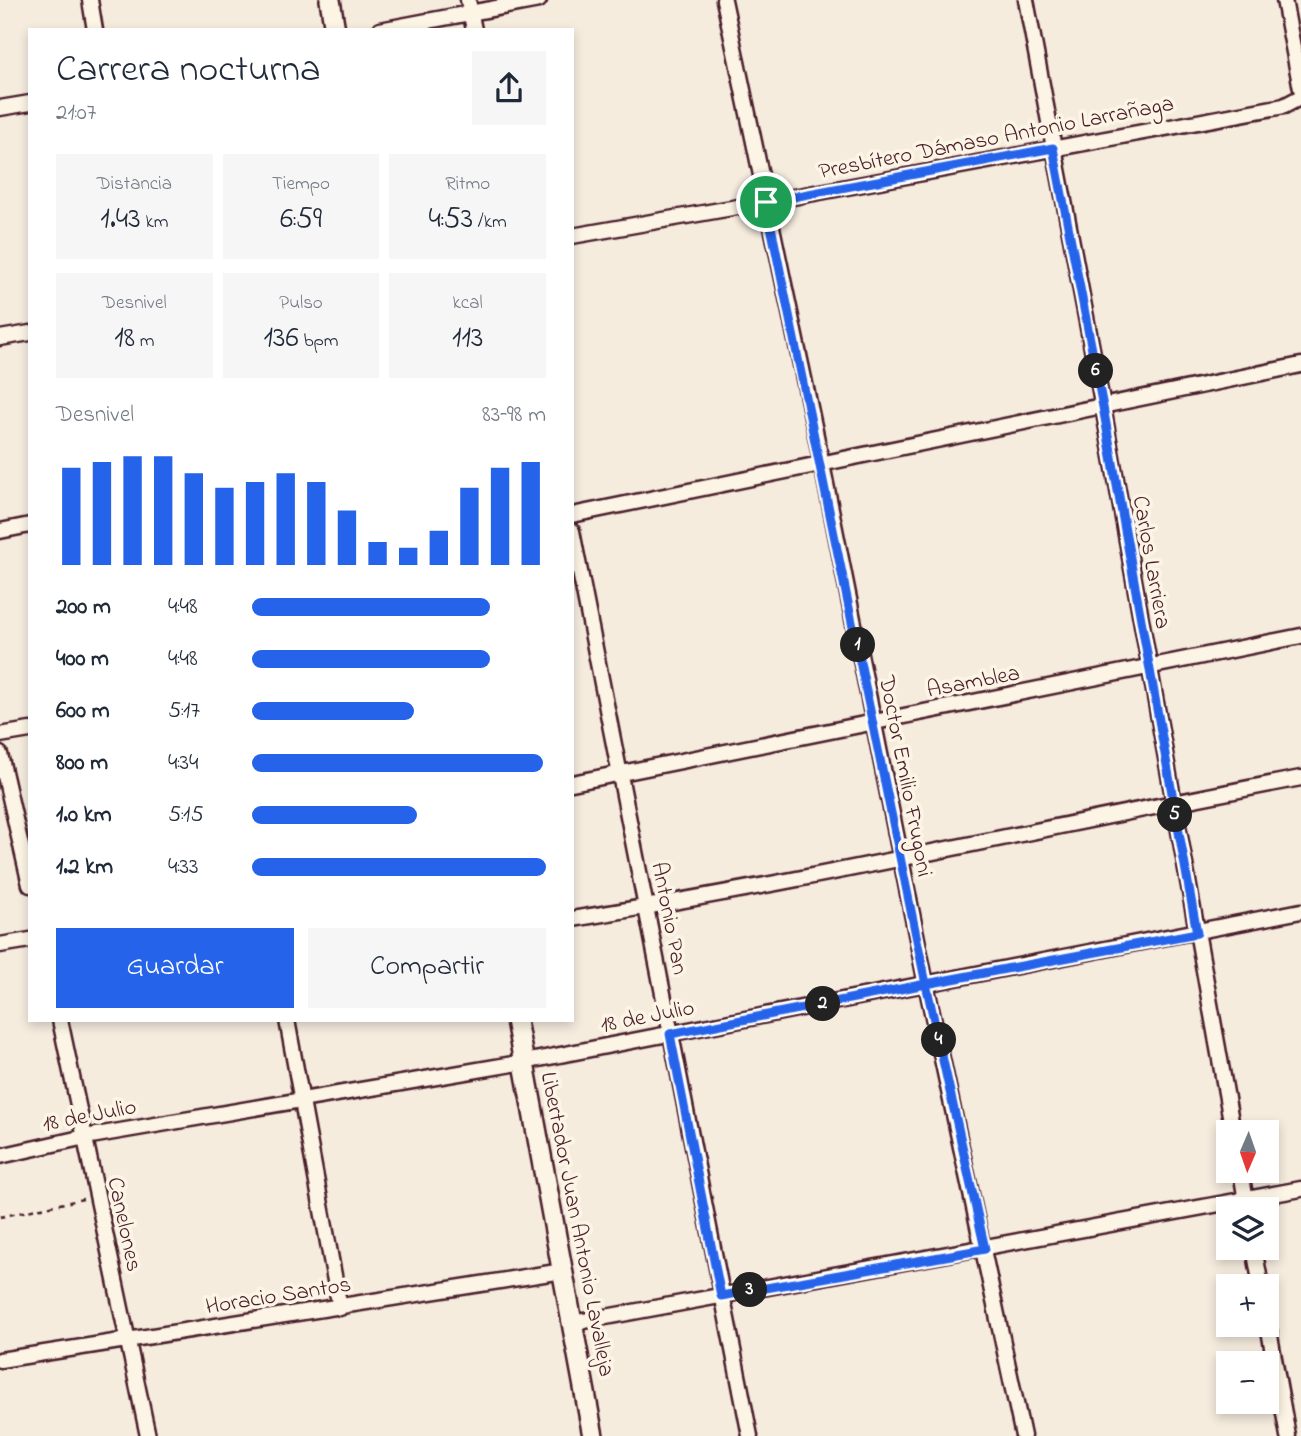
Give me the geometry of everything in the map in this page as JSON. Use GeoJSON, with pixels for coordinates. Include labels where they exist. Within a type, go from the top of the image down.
{"type":"FeatureCollection","features":[{"type":"Feature","properties":{"kind":"street"},"geometry":{"type":"LineString","coordinates":[[90,0],[95,28]]}},
{"type":"Feature","properties":{"kind":"street"},"geometry":{"type":"LineString","coordinates":[[330,0],[335,28]]}},
{"type":"Feature","properties":{"kind":"street"},"geometry":{"type":"LineString","coordinates":[[388,28],[470,7],[539,0]]}},
{"type":"Feature","properties":{"kind":"street","name":"Doctor Emilio Frugoni"},"geometry":{"type":"LineString","coordinates":[[724,0],[822,464],[926,984],[1023,1436]]}},
{"type":"Feature","properties":{"kind":"street","name":"Carlos Larriera"},"geometry":{"type":"LineString","coordinates":[[1026,0],[1103,407],[1231,1120]]}},
{"type":"Feature","properties":{"kind":"street"},"geometry":{"type":"LineString","coordinates":[[1284,0],[1301,89]]}},
{"type":"Feature","properties":{"kind":"street"},"geometry":{"type":"LineString","coordinates":[[470,7],[474,28]]}},
{"type":"Feature","properties":{"kind":"street","name":"Presbítero Dámaso Antonio Larrañaga"},"geometry":{"type":"LineString","coordinates":[[574,236],[1284,106],[1301,97]]}},
{"type":"Feature","properties":{"kind":"street"},"geometry":{"type":"LineString","coordinates":[[0,108],[28,103]]}},
{"type":"Feature","properties":{"kind":"street"},"geometry":{"type":"LineString","coordinates":[[0,338],[28,333]]}},
{"type":"Feature","properties":{"kind":"street"},"geometry":{"type":"LineString","coordinates":[[574,515],[1301,365]]}},
{"type":"Feature","properties":{"kind":"street"},"geometry":{"type":"LineString","coordinates":[[0,531],[28,526]]}},
{"type":"Feature","properties":{"kind":"street","name":"Antonio Pan"},"geometry":{"type":"LineString","coordinates":[[574,541],[750,1436]]}},
{"type":"Feature","properties":{"kind":"street","name":"Asamblea"},"geometry":{"type":"LineString","coordinates":[[574,783],[1301,636]]}},
{"type":"Feature","properties":{"kind":"street"},"geometry":{"type":"LineString","coordinates":[[0,735],[28,730]]}},
{"type":"Feature","properties":{"kind":"street"},"geometry":{"type":"LineString","coordinates":[[0,754],[28,876]]}},
{"type":"Feature","properties":{"kind":"street"},"geometry":{"type":"LineString","coordinates":[[574,919],[901,859],[1301,778]]}},
{"type":"Feature","properties":{"kind":"street","name":"18 de Julio"},"geometry":{"type":"LineString","coordinates":[[0,1156],[85,1137],[524,1062],[1301,911]]}},
{"type":"Feature","properties":{"kind":"street"},"geometry":{"type":"LineString","coordinates":[[0,945],[28,940]]}},
{"type":"Feature","properties":{"kind":"street","name":"Canelones"},"geometry":{"type":"LineString","coordinates":[[60,1022],[148,1436]]}},
{"type":"Feature","properties":{"kind":"street"},"geometry":{"type":"LineString","coordinates":[[287,1022],[340,1308]]}},
{"type":"Feature","properties":{"kind":"street","name":"Libertador Juan Antonio Lavalleja"},"geometry":{"type":"LineString","coordinates":[[516,1022],[593,1436]]}},
{"type":"Feature","properties":{"kind":"street"},"geometry":{"type":"LineString","coordinates":[[1274,1197],[1301,1189]]}},
{"type":"Feature","properties":{"kind":"street"},"geometry":{"type":"LineString","coordinates":[[573,1323],[1216,1210]]}},
{"type":"Feature","properties":{"kind":"street","name":"Horacio Santos"},"geometry":{"type":"LineString","coordinates":[[0,1360],[563,1271]]}},
{"type":"Feature","properties":{"kind":"street"},"geometry":{"type":"LineString","coordinates":[[1270,1337],[1288,1436]]}},
{"type":"Feature","properties":{"kind":"path"},"geometry":{"type":"LineString","coordinates":[[0,1217],[96,1196]]}},
{"type":"Feature","properties":{"kind":"route"},"geometry":{"type":"LineString","coordinates":[[766,202],[822,464],[926,984],[670,1034],[721,1296],[985,1249],[926,984],[1197,933],[1103,407],[1053,148],[766,202]]}}]}
